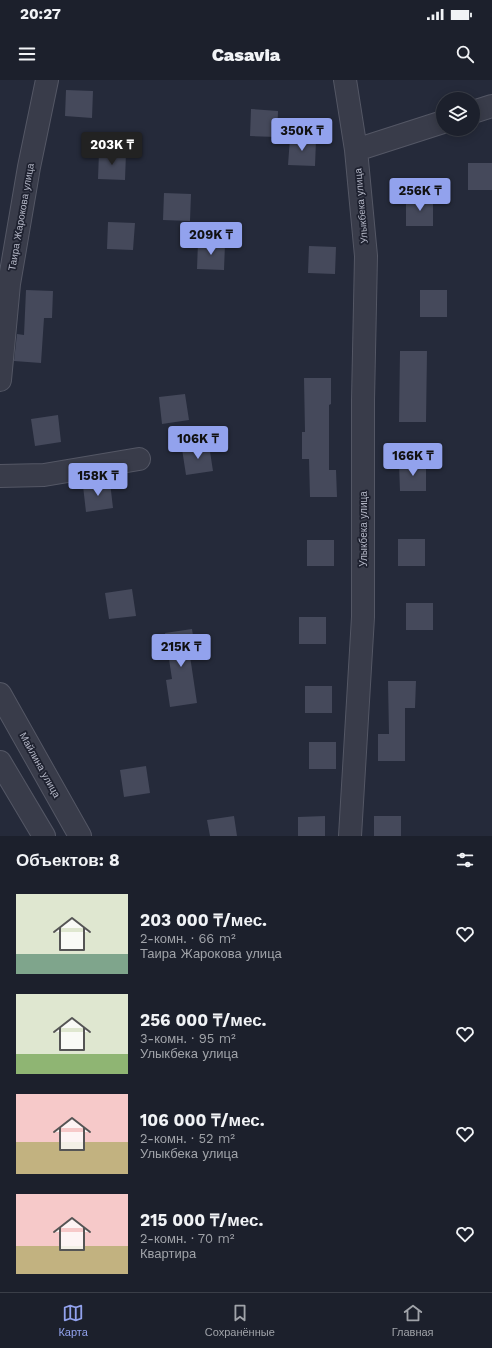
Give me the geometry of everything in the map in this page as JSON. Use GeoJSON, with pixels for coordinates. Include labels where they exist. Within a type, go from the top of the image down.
{"type":"FeatureCollection","features":[{"type":"Feature","properties":{"kind":"street","name":"Таира Жарокова улица"},"geometry":{"type":"LineString","coordinates":[[0,380],[9,284],[47,80]]}},
{"type":"Feature","properties":{"kind":"street","name":"Улыкбека улица"},"geometry":{"type":"LineString","coordinates":[[345,80],[356,150],[366,256],[363,400],[363,617],[350,836]]}},
{"type":"Feature","properties":{"kind":"street"},"geometry":{"type":"LineString","coordinates":[[480,110],[492,106]]}},
{"type":"Feature","properties":{"kind":"street"},"geometry":{"type":"LineString","coordinates":[[356,150],[436,124]]}},
{"type":"Feature","properties":{"kind":"street"},"geometry":{"type":"LineString","coordinates":[[0,476],[44,475],[139,459]]}},
{"type":"Feature","properties":{"kind":"street","name":"Майлина улица"},"geometry":{"type":"LineString","coordinates":[[0,694],[80,836]]}},
{"type":"Feature","properties":{"kind":"street"},"geometry":{"type":"LineString","coordinates":[[0,762],[44,836]]}},
{"type":"Feature","properties":{"kind":"building"},"geometry":{"type":"Polygon","coordinates":[[[66,90],[93,91],[92,118],[65,116],[66,90]]]}},
{"type":"Feature","properties":{"kind":"building"},"geometry":{"type":"Polygon","coordinates":[[[251,109],[278,111],[277,137],[250,136],[251,109]]]}},
{"type":"Feature","properties":{"kind":"building"},"geometry":{"type":"Polygon","coordinates":[[[290,138],[316,140],[315,166],[288,165],[290,138]]]}},
{"type":"Feature","properties":{"kind":"building"},"geometry":{"type":"Polygon","coordinates":[[[99,152],[126,153],[125,180],[98,179],[99,152]]]}},
{"type":"Feature","properties":{"kind":"building"},"geometry":{"type":"Polygon","coordinates":[[[468,163],[492,163],[492,190],[468,190],[468,163]]]}},
{"type":"Feature","properties":{"kind":"building"},"geometry":{"type":"Polygon","coordinates":[[[164,193],[191,194],[190,221],[163,220],[164,193]]]}},
{"type":"Feature","properties":{"kind":"building"},"geometry":{"type":"Polygon","coordinates":[[[406,199],[433,199],[433,226],[406,226],[406,199]]]}},
{"type":"Feature","properties":{"kind":"building"},"geometry":{"type":"Polygon","coordinates":[[[108,222],[135,223],[133,250],[107,249],[108,222]]]}},
{"type":"Feature","properties":{"kind":"building"},"geometry":{"type":"Polygon","coordinates":[[[198,242],[225,244],[224,270],[197,269],[198,242]]]}},
{"type":"Feature","properties":{"kind":"building"},"geometry":{"type":"Polygon","coordinates":[[[309,246],[336,247],[335,274],[308,273],[309,246]]]}},
{"type":"Feature","properties":{"kind":"building"},"geometry":{"type":"Polygon","coordinates":[[[26,290],[53,291],[52,318],[44,318],[41,363],[14,361],[17,334],[24,335],[26,290]]]}},
{"type":"Feature","properties":{"kind":"building"},"geometry":{"type":"Polygon","coordinates":[[[420,290],[447,290],[447,317],[420,317],[420,290]]]}},
{"type":"Feature","properties":{"kind":"building"},"geometry":{"type":"Polygon","coordinates":[[[400,351],[427,351],[426,422],[399,422],[400,351]]]}},
{"type":"Feature","properties":{"kind":"building"},"geometry":{"type":"Polygon","coordinates":[[[304,378],[331,378],[331,404],[329,405],[329,470],[336,470],[337,497],[310,497],[309,459],[302,459],[302,432],[305,432],[304,378]]]}},
{"type":"Feature","properties":{"kind":"building"},"geometry":{"type":"Polygon","coordinates":[[[185,394],[189,420],[162,424],[159,397],[185,394]]]}},
{"type":"Feature","properties":{"kind":"building"},"geometry":{"type":"Polygon","coordinates":[[[58,415],[61,442],[35,446],[31,419],[58,415]]]}},
{"type":"Feature","properties":{"kind":"building"},"geometry":{"type":"Polygon","coordinates":[[[209,445],[213,471],[186,475],[182,449],[209,445]]]}},
{"type":"Feature","properties":{"kind":"building"},"geometry":{"type":"Polygon","coordinates":[[[399,464],[426,464],[426,491],[400,491],[399,464]]]}},
{"type":"Feature","properties":{"kind":"building"},"geometry":{"type":"Polygon","coordinates":[[[110,482],[113,508],[86,512],[83,486],[110,482]]]}},
{"type":"Feature","properties":{"kind":"building"},"geometry":{"type":"Polygon","coordinates":[[[398,539],[425,539],[425,566],[398,566],[398,539]]]}},
{"type":"Feature","properties":{"kind":"building"},"geometry":{"type":"Polygon","coordinates":[[[307,540],[334,540],[334,566],[307,566],[307,540]]]}},
{"type":"Feature","properties":{"kind":"building"},"geometry":{"type":"Polygon","coordinates":[[[132,589],[136,616],[109,619],[105,593],[132,589]]]}},
{"type":"Feature","properties":{"kind":"building"},"geometry":{"type":"Polygon","coordinates":[[[406,603],[433,603],[433,630],[406,630],[406,603]]]}},
{"type":"Feature","properties":{"kind":"building"},"geometry":{"type":"Polygon","coordinates":[[[299,617],[326,617],[326,644],[299,644],[299,617]]]}},
{"type":"Feature","properties":{"kind":"building"},"geometry":{"type":"Polygon","coordinates":[[[192,629],[196,655],[190,656],[197,703],[170,707],[166,680],[172,679],[165,633],[192,629]]]}},
{"type":"Feature","properties":{"kind":"building"},"geometry":{"type":"Polygon","coordinates":[[[388,681],[416,681],[415,708],[405,708],[405,761],[378,761],[378,734],[389,734],[388,681]]]}},
{"type":"Feature","properties":{"kind":"building"},"geometry":{"type":"Polygon","coordinates":[[[305,686],[332,686],[332,713],[305,713],[305,686]]]}},
{"type":"Feature","properties":{"kind":"building"},"geometry":{"type":"Polygon","coordinates":[[[309,742],[336,742],[336,769],[309,769],[309,742]]]}},
{"type":"Feature","properties":{"kind":"building"},"geometry":{"type":"Polygon","coordinates":[[[146,766],[150,793],[124,797],[120,770],[146,766]]]}},
{"type":"Feature","properties":{"kind":"building"},"geometry":{"type":"Polygon","coordinates":[[[234,816],[237,836],[210,836],[207,820],[234,816]]]}},
{"type":"Feature","properties":{"kind":"building"},"geometry":{"type":"Polygon","coordinates":[[[325,816],[325,836],[298,836],[298,817],[325,816]]]}},
{"type":"Feature","properties":{"kind":"building"},"geometry":{"type":"Polygon","coordinates":[[[374,816],[401,816],[401,836],[374,836],[374,816]]]}}]}
